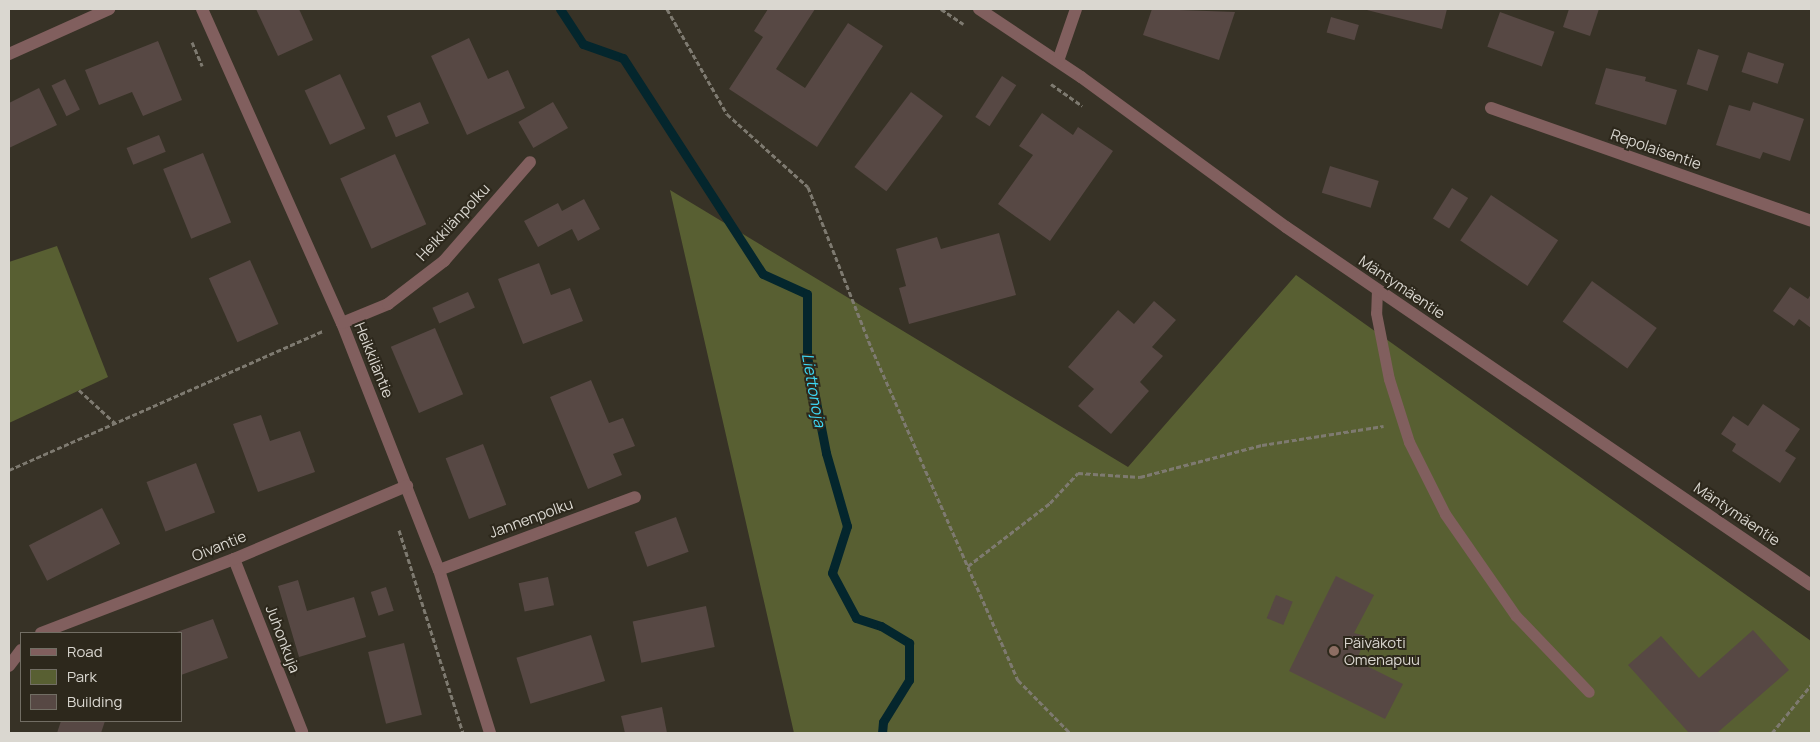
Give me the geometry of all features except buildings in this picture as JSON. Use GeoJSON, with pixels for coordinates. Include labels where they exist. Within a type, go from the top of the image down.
{"type":"FeatureCollection","features":[{"type":"Feature","properties":{"kind":"street"},"geometry":{"type":"LineString","coordinates":[[9,54],[109,9]]}},
{"type":"Feature","properties":{"kind":"street","name":"Heikkiläntie"},"geometry":{"type":"LineString","coordinates":[[202,9],[342,323],[439,570],[490,733]]}},
{"type":"Feature","properties":{"kind":"street","name":"Mäntymäentie"},"geometry":{"type":"LineString","coordinates":[[979,9],[1058,61],[1377,289],[1811,585]]}},
{"type":"Feature","properties":{"kind":"street"},"geometry":{"type":"LineString","coordinates":[[1058,61],[1076,9]]}},
{"type":"Feature","properties":{"kind":"street","name":"Repolaisentie"},"geometry":{"type":"LineString","coordinates":[[1491,108],[1811,222]]}},
{"type":"Feature","properties":{"kind":"street","name":"Heikkilänpolku"},"geometry":{"type":"LineString","coordinates":[[342,323],[388,304],[444,260],[530,162]]}},
{"type":"Feature","properties":{"kind":"street","name":"Oivantie"},"geometry":{"type":"LineString","coordinates":[[44,632],[234,559],[406,486]]}},
{"type":"Feature","properties":{"kind":"street","name":"Jannenpolku"},"geometry":{"type":"LineString","coordinates":[[439,570],[635,497]]}},
{"type":"Feature","properties":{"kind":"street","name":"Juhonkuja"},"geometry":{"type":"LineString","coordinates":[[234,559],[302,732]]}},
{"type":"Feature","properties":{"kind":"lane"},"geometry":{"type":"LineString","coordinates":[[1377,289],[1376,313],[1388,379],[1402,422],[1445,514],[1516,616],[1589,692]]}},
{"type":"Feature","properties":{"kind":"path"},"geometry":{"type":"LineString","coordinates":[[667,9],[727,114],[808,188],[871,348],[1018,680],[1070,733]]}},
{"type":"Feature","properties":{"kind":"path"},"geometry":{"type":"LineString","coordinates":[[188,32],[206,74]]}},
{"type":"Feature","properties":{"kind":"path"},"geometry":{"type":"LineString","coordinates":[[321,321],[328,337]]}},
{"type":"Feature","properties":{"kind":"path"},"geometry":{"type":"LineString","coordinates":[[9,470],[325,330]]}},
{"type":"Feature","properties":{"kind":"path"},"geometry":{"type":"LineString","coordinates":[[79,390],[116,423]]}},
{"type":"Feature","properties":{"kind":"path"},"geometry":{"type":"LineString","coordinates":[[968,566],[1050,503],[1078,473],[1140,477],[1262,445],[1402,422]]}},
{"type":"Feature","properties":{"kind":"path"},"geometry":{"type":"LineString","coordinates":[[398,528],[463,733]]}},
{"type":"Feature","properties":{"kind":"path"},"geometry":{"type":"LineString","coordinates":[[1772,733],[1811,685]]}},
{"type":"Feature","properties":{"kind":"green space"},"geometry":{"type":"Polygon","coordinates":[[[670,190],[1128,467],[1296,275],[1811,641],[1811,733],[794,733],[670,190]]]}},
{"type":"Feature","properties":{"kind":"green space"},"geometry":{"type":"Polygon","coordinates":[[[57,246],[108,377],[9,423],[9,262],[57,246]]]}},
{"type":"Feature","properties":{"kind":"waterway","name":"Liettonoja"},"geometry":{"type":"LineString","coordinates":[[560,9],[583,44],[623,58],[763,274],[807,294],[807,356],[826,453],[847,526],[832,573],[856,618],[881,626],[909,643],[909,680],[883,722],[882,733]]}},
{"type":"Feature","properties":{"kind":"place","name":"Päiväkoti Omenapuu"},"geometry":{"type":"Point","coordinates":[1334,651]}}]}
